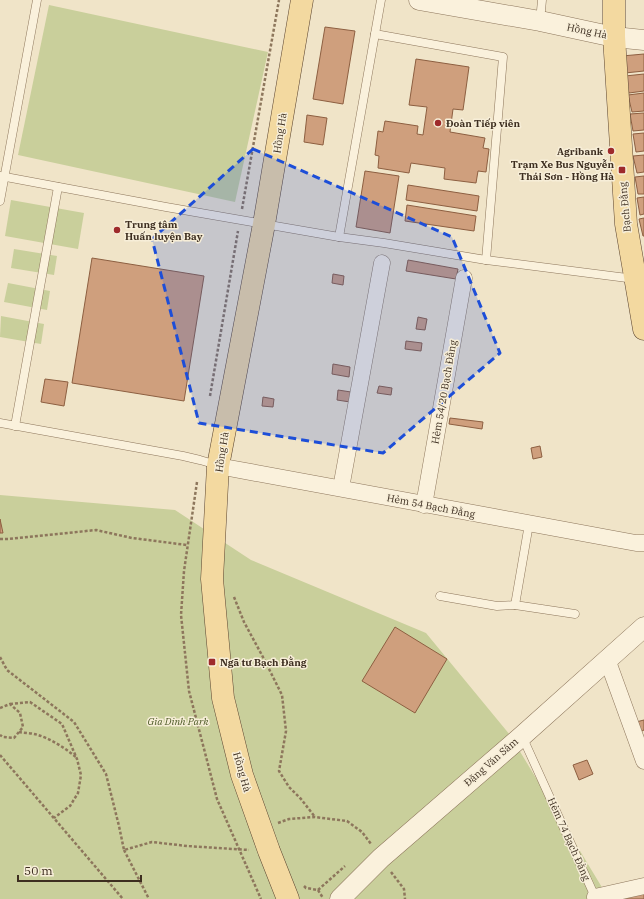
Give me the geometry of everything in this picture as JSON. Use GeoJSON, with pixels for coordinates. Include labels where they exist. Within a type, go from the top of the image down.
{"type":"FeatureCollection","features":[{"type":"Feature","properties":{"kind":"main road","name":"Hồng Hà"},"geometry":{"type":"LineString","coordinates":[[296,892],[269,851],[242,775],[223,698],[212,579],[218,466],[264,224],[302,0]]}},
{"type":"Feature","properties":{"kind":"main road","name":"Bạch Đằng"},"geometry":{"type":"LineString","coordinates":[[614,0],[614,37],[626,224],[644,329]]}},
{"type":"Feature","properties":{"kind":"street","name":"Hồng Hà"},"geometry":{"type":"LineString","coordinates":[[419,0],[540,21],[614,37]]}},
{"type":"Feature","properties":{"kind":"street"},"geometry":{"type":"LineString","coordinates":[[614,37],[644,40]]}},
{"type":"Feature","properties":{"kind":"street"},"geometry":{"type":"LineString","coordinates":[[340,488],[382,263]]}},
{"type":"Feature","properties":{"kind":"street","name":"Hẻm 54/20 Bạch Đằng"},"geometry":{"type":"LineString","coordinates":[[424,505],[464,278]]}},
{"type":"Feature","properties":{"kind":"street","name":"Hẻm 54 Bạch Đằng"},"geometry":{"type":"LineString","coordinates":[[218,466],[528,524],[636,543],[644,543]]}},
{"type":"Feature","properties":{"kind":"street","name":"Đặng Văn Sâm"},"geometry":{"type":"LineString","coordinates":[[340,899],[381,858],[522,736],[644,627]]}},
{"type":"Feature","properties":{"kind":"street"},"geometry":{"type":"LineString","coordinates":[[608,659],[644,761]]}},
{"type":"Feature","properties":{"kind":"street","name":"Hẻm 74 Bạch Đằng"},"geometry":{"type":"LineString","coordinates":[[596,898],[644,886]]}},
{"type":"Feature","properties":{"kind":"lane"},"geometry":{"type":"LineString","coordinates":[[0,201],[2,177],[37,0]]}},
{"type":"Feature","properties":{"kind":"lane"},"geometry":{"type":"LineString","coordinates":[[339,237],[381,0]]}},
{"type":"Feature","properties":{"kind":"lane"},"geometry":{"type":"LineString","coordinates":[[540,21],[542,0]]}},
{"type":"Feature","properties":{"kind":"lane"},"geometry":{"type":"LineString","coordinates":[[375,34],[503,57],[486,260]]}},
{"type":"Feature","properties":{"kind":"lane"},"geometry":{"type":"LineString","coordinates":[[2,177],[339,237],[486,260],[635,279]]}},
{"type":"Feature","properties":{"kind":"lane"},"geometry":{"type":"LineString","coordinates":[[15,426],[58,187]]}},
{"type":"Feature","properties":{"kind":"lane"},"geometry":{"type":"LineString","coordinates":[[0,423],[183,456],[218,466]]}},
{"type":"Feature","properties":{"kind":"lane"},"geometry":{"type":"LineString","coordinates":[[515,604],[528,524]]}},
{"type":"Feature","properties":{"kind":"lane"},"geometry":{"type":"LineString","coordinates":[[440,596],[497,606],[515,604],[575,614]]}},
{"type":"Feature","properties":{"kind":"lane","name":"Hẻm 74 Bạch Đằng"},"geometry":{"type":"LineString","coordinates":[[522,736],[596,898]]}},
{"type":"Feature","properties":{"kind":"path"},"geometry":{"type":"LineString","coordinates":[[0,539],[96,530],[132,538],[187,545]]}},
{"type":"Feature","properties":{"kind":"path"},"geometry":{"type":"LineString","coordinates":[[232,593],[244,622],[282,695],[286,731],[279,771],[289,787],[301,799],[315,817]]}},
{"type":"Feature","properties":{"kind":"path"},"geometry":{"type":"LineString","coordinates":[[0,657],[7,670],[74,722],[106,774],[124,850],[150,899]]}},
{"type":"Feature","properties":{"kind":"path"},"geometry":{"type":"LineString","coordinates":[[0,708],[10,704],[30,702],[62,724],[77,759],[81,775],[78,793],[70,806],[54,818]]}},
{"type":"Feature","properties":{"kind":"path"},"geometry":{"type":"LineString","coordinates":[[0,735],[3,737],[14,738],[23,727],[20,713],[10,704]]}},
{"type":"Feature","properties":{"kind":"path"},"geometry":{"type":"LineString","coordinates":[[19,732],[38,735],[69,752],[77,759]]}},
{"type":"Feature","properties":{"kind":"path"},"geometry":{"type":"LineString","coordinates":[[0,756],[123,899]]}},
{"type":"Feature","properties":{"kind":"path"},"geometry":{"type":"LineString","coordinates":[[275,824],[289,819],[315,817],[347,821],[362,832],[404,889],[405,899]]}},
{"type":"Feature","properties":{"kind":"path"},"geometry":{"type":"LineString","coordinates":[[124,850],[152,842],[187,846],[269,851]]}},
{"type":"Feature","properties":{"kind":"path"},"geometry":{"type":"LineString","coordinates":[[318,890],[348,864]]}},
{"type":"Feature","properties":{"kind":"path"},"geometry":{"type":"LineString","coordinates":[[296,892],[306,888],[318,890]]}},
{"type":"Feature","properties":{"kind":"path"},"geometry":{"type":"LineString","coordinates":[[318,890],[323,899]]}},
{"type":"Feature","properties":{"kind":"highlighted area"},"geometry":{"type":"Polygon","coordinates":[[[253,149],[452,237],[500,353],[383,453],[199,423],[152,239],[253,149]]]}},
{"type":"Feature","properties":{"kind":"green space"},"geometry":{"type":"Polygon","coordinates":[[[49,5],[268,52],[235,202],[18,155],[49,5]]]}},
{"type":"Feature","properties":{"kind":"green space"},"geometry":{"type":"Polygon","coordinates":[[[11,200],[84,213],[78,249],[5,236],[11,200]]]}},
{"type":"Feature","properties":{"kind":"green space"},"geometry":{"type":"Polygon","coordinates":[[[14,249],[57,256],[54,275],[11,268],[14,249]]]}},
{"type":"Feature","properties":{"kind":"green space"},"geometry":{"type":"Polygon","coordinates":[[[8,283],[50,291],[47,310],[4,302],[8,283]]]}},
{"type":"Feature","properties":{"kind":"green space"},"geometry":{"type":"Polygon","coordinates":[[[1,316],[44,324],[41,344],[0,337],[1,316]]]}},
{"type":"Feature","properties":{"kind":"green space","name":"Gia Dinh Park"},"geometry":{"type":"Polygon","coordinates":[[[0,495],[175,510],[251,560],[426,633],[510,735],[609,899],[0,899],[0,495]]]}},
{"type":"Feature","properties":{"kind":"building"},"geometry":{"type":"Polygon","coordinates":[[[325,27],[355,31],[343,104],[313,99],[325,27]]]}},
{"type":"Feature","properties":{"kind":"building"},"geometry":{"type":"Polygon","coordinates":[[[644,54],[644,71],[625,73],[622,56],[644,54]]]}},
{"type":"Feature","properties":{"kind":"building","name":"Đoàn Tiếp viên"},"geometry":{"type":"Polygon","coordinates":[[[416,59],[469,67],[463,110],[453,109],[450,132],[485,138],[483,148],[489,149],[486,172],[478,171],[476,183],[444,179],[445,168],[411,163],[409,173],[378,168],[379,156],[375,155],[378,131],[383,132],[385,121],[418,126],[417,134],[423,135],[427,107],[409,105],[416,59]]]}},
{"type":"Feature","properties":{"kind":"building"},"geometry":{"type":"Polygon","coordinates":[[[644,74],[644,91],[629,93],[625,76],[644,74]]]}},
{"type":"Feature","properties":{"kind":"building"},"geometry":{"type":"Polygon","coordinates":[[[644,93],[644,111],[632,112],[628,95],[644,93]]]}},
{"type":"Feature","properties":{"kind":"building"},"geometry":{"type":"Polygon","coordinates":[[[644,113],[644,130],[633,131],[630,114],[644,113]]]}},
{"type":"Feature","properties":{"kind":"building"},"geometry":{"type":"Polygon","coordinates":[[[307,115],[327,118],[323,145],[304,142],[307,115]]]}},
{"type":"Feature","properties":{"kind":"building"},"geometry":{"type":"Polygon","coordinates":[[[644,133],[644,151],[636,152],[633,134],[644,133]]]}},
{"type":"Feature","properties":{"kind":"building"},"geometry":{"type":"Polygon","coordinates":[[[644,155],[644,172],[637,173],[633,156],[644,155]]]}},
{"type":"Feature","properties":{"kind":"building"},"geometry":{"type":"Polygon","coordinates":[[[365,171],[399,176],[390,233],[356,227],[365,171]]]}},
{"type":"Feature","properties":{"kind":"building"},"geometry":{"type":"Polygon","coordinates":[[[644,176],[644,194],[638,194],[635,177],[644,176]]]}},
{"type":"Feature","properties":{"kind":"building"},"geometry":{"type":"Polygon","coordinates":[[[408,185],[479,196],[477,211],[406,200],[408,185]]]}},
{"type":"Feature","properties":{"kind":"building"},"geometry":{"type":"Polygon","coordinates":[[[644,197],[644,214],[640,215],[637,198],[644,197]]]}},
{"type":"Feature","properties":{"kind":"building"},"geometry":{"type":"Polygon","coordinates":[[[407,205],[476,216],[474,231],[405,221],[407,205]]]}},
{"type":"Feature","properties":{"kind":"building"},"geometry":{"type":"Polygon","coordinates":[[[644,218],[644,236],[643,236],[639,219],[644,218]]]}},
{"type":"Feature","properties":{"kind":"building"},"geometry":{"type":"Polygon","coordinates":[[[92,258],[204,276],[184,401],[72,383],[92,258]]]}},
{"type":"Feature","properties":{"kind":"building"},"geometry":{"type":"Polygon","coordinates":[[[408,260],[458,269],[456,279],[406,271],[408,260]]]}},
{"type":"Feature","properties":{"kind":"building"},"geometry":{"type":"Polygon","coordinates":[[[333,274],[344,276],[343,285],[332,283],[333,274]]]}},
{"type":"Feature","properties":{"kind":"building"},"geometry":{"type":"Polygon","coordinates":[[[418,317],[427,319],[425,330],[416,329],[418,317]]]}},
{"type":"Feature","properties":{"kind":"building"},"geometry":{"type":"Polygon","coordinates":[[[406,341],[422,343],[421,351],[405,349],[406,341]]]}},
{"type":"Feature","properties":{"kind":"building"},"geometry":{"type":"Polygon","coordinates":[[[333,364],[350,367],[349,377],[332,374],[333,364]]]}},
{"type":"Feature","properties":{"kind":"building"},"geometry":{"type":"Polygon","coordinates":[[[45,379],[68,382],[64,406],[41,402],[45,379]]]}},
{"type":"Feature","properties":{"kind":"building"},"geometry":{"type":"Polygon","coordinates":[[[379,386],[392,388],[391,395],[377,393],[379,386]]]}},
{"type":"Feature","properties":{"kind":"building"},"geometry":{"type":"Polygon","coordinates":[[[338,390],[351,392],[350,402],[337,400],[338,390]]]}},
{"type":"Feature","properties":{"kind":"building"},"geometry":{"type":"Polygon","coordinates":[[[263,397],[274,399],[273,407],[262,406],[263,397]]]}},
{"type":"Feature","properties":{"kind":"building"},"geometry":{"type":"Polygon","coordinates":[[[450,418],[483,422],[482,429],[449,424],[450,418]]]}},
{"type":"Feature","properties":{"kind":"building"},"geometry":{"type":"Polygon","coordinates":[[[540,446],[542,457],[533,459],[531,448],[540,446]]]}},
{"type":"Feature","properties":{"kind":"building"},"geometry":{"type":"Polygon","coordinates":[[[0,519],[3,533],[0,533],[0,519]]]}},
{"type":"Feature","properties":{"kind":"building"},"geometry":{"type":"Polygon","coordinates":[[[395,627],[447,659],[415,713],[362,681],[395,627]]]}},
{"type":"Feature","properties":{"kind":"building"},"geometry":{"type":"Polygon","coordinates":[[[644,720],[644,730],[640,732],[636,722],[644,720]]]}},
{"type":"Feature","properties":{"kind":"building"},"geometry":{"type":"Polygon","coordinates":[[[587,760],[593,774],[579,780],[573,765],[587,760]]]}},
{"type":"Feature","properties":{"kind":"building"},"geometry":{"type":"Polygon","coordinates":[[[644,893],[644,899],[625,899],[625,898],[644,893]]]}},
{"type":"Feature","properties":{"kind":"place","name":"Đoàn Tiếp viên"},"geometry":{"type":"Point","coordinates":[438,123]}},
{"type":"Feature","properties":{"kind":"place","name":"Agribank"},"geometry":{"type":"Point","coordinates":[611,151]}},
{"type":"Feature","properties":{"kind":"place","name":"Trạm Xe Bus Nguyễn Thái Sơn - Hồng Hà"},"geometry":{"type":"Point","coordinates":[622,170]}},
{"type":"Feature","properties":{"kind":"place","name":"Trung tâm Huấn luyện Bay"},"geometry":{"type":"Point","coordinates":[117,230]}},
{"type":"Feature","properties":{"kind":"place","name":"Ngã tư Bạch Đằng"},"geometry":{"type":"Point","coordinates":[212,662]}}]}
